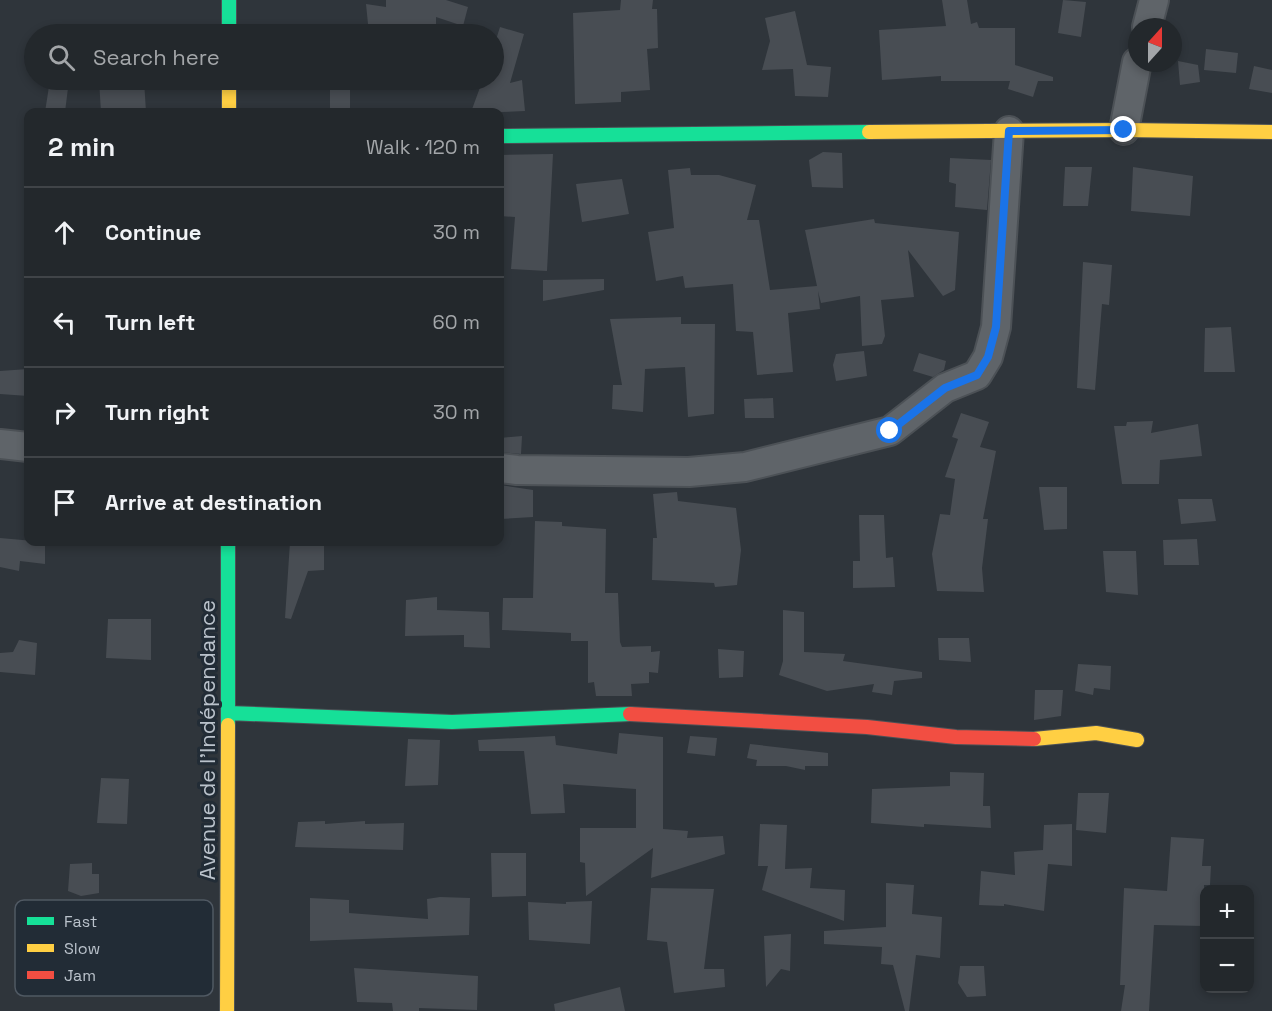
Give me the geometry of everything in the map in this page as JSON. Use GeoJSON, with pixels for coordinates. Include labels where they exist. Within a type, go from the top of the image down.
{"type":"FeatureCollection","features":[{"type":"Feature","properties":{"kind":"street"},"geometry":{"type":"LineString","coordinates":[[229,0],[229,24]]}},
{"type":"Feature","properties":{"kind":"street"},"geometry":{"type":"LineString","coordinates":[[1149,18],[1154,0]]}},
{"type":"Feature","properties":{"kind":"street"},"geometry":{"type":"LineString","coordinates":[[1124,130],[1135,72]]}},
{"type":"Feature","properties":{"kind":"street"},"geometry":{"type":"LineString","coordinates":[[229,90],[229,108]]}},
{"type":"Feature","properties":{"kind":"street"},"geometry":{"type":"LineString","coordinates":[[504,136],[1124,130],[1272,132]]}},
{"type":"Feature","properties":{"kind":"street"},"geometry":{"type":"LineString","coordinates":[[504,468],[689,472],[745,467],[890,431],[945,388],[977,375],[988,357],[996,327],[1009,131]]}},
{"type":"Feature","properties":{"kind":"street"},"geometry":{"type":"LineString","coordinates":[[0,444],[24,447]]}},
{"type":"Feature","properties":{"kind":"street","name":"Avenue de l'Indépendance"},"geometry":{"type":"LineString","coordinates":[[227,1011],[228,546]]}},
{"type":"Feature","properties":{"kind":"street"},"geometry":{"type":"LineString","coordinates":[[228,713],[452,722],[621,714],[867,727],[956,737],[1038,739],[1064,734],[1096,733],[1137,740]]}},
{"type":"Feature","properties":{"kind":"building"},"geometry":{"type":"Polygon","coordinates":[[[386,0],[446,0],[468,7],[464,24],[436,17],[436,24],[368,24],[366,4],[386,7],[386,0]]]}},
{"type":"Feature","properties":{"kind":"building"},"geometry":{"type":"Polygon","coordinates":[[[621,0],[653,0],[652,9],[657,9],[658,48],[647,49],[650,90],[621,92],[621,102],[575,104],[573,13],[620,10],[621,0]]]}},
{"type":"Feature","properties":{"kind":"building"},"geometry":{"type":"Polygon","coordinates":[[[942,0],[967,0],[971,24],[977,22],[979,28],[1015,28],[1015,65],[1053,77],[1053,81],[1038,81],[1033,97],[1008,89],[1010,81],[941,81],[941,76],[882,80],[879,30],[946,26],[942,0]]]}},
{"type":"Feature","properties":{"kind":"building"},"geometry":{"type":"Polygon","coordinates":[[[1063,0],[1086,2],[1081,37],[1058,33],[1063,0]]]}},
{"type":"Feature","properties":{"kind":"building"},"geometry":{"type":"Polygon","coordinates":[[[795,11],[807,65],[831,67],[828,97],[795,96],[793,69],[762,70],[770,41],[765,18],[795,11]]]}},
{"type":"Feature","properties":{"kind":"building"},"geometry":{"type":"Polygon","coordinates":[[[504,28],[524,34],[510,83],[522,80],[525,111],[504,112],[504,108],[472,108],[479,90],[504,90],[504,28]]]}},
{"type":"Feature","properties":{"kind":"building"},"geometry":{"type":"Polygon","coordinates":[[[1206,49],[1238,53],[1236,73],[1204,70],[1206,49]]]}},
{"type":"Feature","properties":{"kind":"building"},"geometry":{"type":"Polygon","coordinates":[[[1182,62],[1198,65],[1200,82],[1180,85],[1179,72],[1182,72],[1182,62]]]}},
{"type":"Feature","properties":{"kind":"building"},"geometry":{"type":"Polygon","coordinates":[[[1254,66],[1272,70],[1272,93],[1249,89],[1254,66]]]}},
{"type":"Feature","properties":{"kind":"building"},"geometry":{"type":"Polygon","coordinates":[[[48,90],[68,90],[66,108],[46,108],[48,90]]]}},
{"type":"Feature","properties":{"kind":"building"},"geometry":{"type":"Polygon","coordinates":[[[100,90],[145,90],[146,108],[101,108],[100,90]]]}},
{"type":"Feature","properties":{"kind":"building"},"geometry":{"type":"Polygon","coordinates":[[[330,90],[350,90],[350,108],[330,108],[330,90]]]}},
{"type":"Feature","properties":{"kind":"building"},"geometry":{"type":"Polygon","coordinates":[[[823,152],[842,153],[843,188],[812,187],[809,160],[823,152]]]}},
{"type":"Feature","properties":{"kind":"building"},"geometry":{"type":"Polygon","coordinates":[[[553,154],[547,271],[511,269],[515,217],[504,216],[504,155],[553,154]]]}},
{"type":"Feature","properties":{"kind":"building"},"geometry":{"type":"Polygon","coordinates":[[[950,158],[991,160],[987,210],[955,207],[956,184],[949,182],[950,158]]]}},
{"type":"Feature","properties":{"kind":"building"},"geometry":{"type":"Polygon","coordinates":[[[1065,167],[1092,167],[1088,206],[1063,206],[1065,167]]]}},
{"type":"Feature","properties":{"kind":"building"},"geometry":{"type":"Polygon","coordinates":[[[1133,167],[1193,176],[1190,216],[1131,211],[1133,167]]]}},
{"type":"Feature","properties":{"kind":"building"},"geometry":{"type":"Polygon","coordinates":[[[690,168],[691,175],[719,175],[756,185],[747,220],[759,220],[770,290],[817,286],[805,230],[874,219],[875,223],[959,232],[955,290],[943,296],[908,250],[914,297],[881,300],[885,336],[882,344],[862,346],[860,296],[821,303],[818,291],[820,309],[788,313],[793,372],[757,375],[753,332],[736,331],[733,284],[685,288],[683,276],[656,281],[648,232],[674,228],[668,170],[690,168]]]}},
{"type":"Feature","properties":{"kind":"building"},"geometry":{"type":"Polygon","coordinates":[[[622,179],[629,214],[582,222],[576,184],[622,179]]]}},
{"type":"Feature","properties":{"kind":"building"},"geometry":{"type":"Polygon","coordinates":[[[1083,262],[1112,265],[1109,305],[1102,304],[1095,390],[1077,388],[1083,262]]]}},
{"type":"Feature","properties":{"kind":"building"},"geometry":{"type":"Polygon","coordinates":[[[604,279],[604,290],[543,301],[543,280],[604,279]]]}},
{"type":"Feature","properties":{"kind":"building"},"geometry":{"type":"Polygon","coordinates":[[[681,317],[681,324],[715,324],[714,414],[688,417],[685,367],[645,369],[643,412],[612,409],[613,385],[622,385],[610,319],[681,317]]]}},
{"type":"Feature","properties":{"kind":"building"},"geometry":{"type":"Polygon","coordinates":[[[1231,327],[1235,372],[1204,372],[1205,328],[1231,327]]]}},
{"type":"Feature","properties":{"kind":"building"},"geometry":{"type":"Polygon","coordinates":[[[864,351],[867,376],[836,381],[833,365],[836,354],[864,351]]]}},
{"type":"Feature","properties":{"kind":"building"},"geometry":{"type":"Polygon","coordinates":[[[919,353],[946,361],[944,370],[933,377],[913,371],[919,353]]]}},
{"type":"Feature","properties":{"kind":"building"},"geometry":{"type":"Polygon","coordinates":[[[24,369],[24,396],[0,394],[0,371],[24,369]]]}},
{"type":"Feature","properties":{"kind":"building"},"geometry":{"type":"Polygon","coordinates":[[[773,398],[774,418],[745,418],[744,399],[773,398]]]}},
{"type":"Feature","properties":{"kind":"building"},"geometry":{"type":"Polygon","coordinates":[[[961,413],[989,422],[980,447],[996,451],[983,519],[988,519],[982,568],[984,592],[937,591],[932,554],[940,514],[950,515],[955,479],[945,477],[958,439],[952,437],[961,413]]]}},
{"type":"Feature","properties":{"kind":"building"},"geometry":{"type":"Polygon","coordinates":[[[1153,421],[1151,433],[1198,424],[1202,456],[1160,460],[1159,484],[1122,484],[1114,426],[1126,426],[1127,422],[1153,421]]]}},
{"type":"Feature","properties":{"kind":"building"},"geometry":{"type":"Polygon","coordinates":[[[522,436],[521,454],[504,452],[504,438],[522,436]]]}},
{"type":"Feature","properties":{"kind":"building"},"geometry":{"type":"Polygon","coordinates":[[[504,486],[533,490],[533,517],[504,519],[504,486]]]}},
{"type":"Feature","properties":{"kind":"building"},"geometry":{"type":"Polygon","coordinates":[[[1039,487],[1067,487],[1067,529],[1044,530],[1039,487]]]}},
{"type":"Feature","properties":{"kind":"building"},"geometry":{"type":"Polygon","coordinates":[[[677,492],[678,501],[736,508],[741,550],[737,585],[715,587],[714,583],[652,580],[653,538],[657,538],[653,494],[677,492]]]}},
{"type":"Feature","properties":{"kind":"building"},"geometry":{"type":"Polygon","coordinates":[[[1178,499],[1212,499],[1216,521],[1181,524],[1178,499]]]}},
{"type":"Feature","properties":{"kind":"building"},"geometry":{"type":"Polygon","coordinates":[[[859,515],[884,515],[886,558],[893,557],[895,587],[853,588],[853,561],[860,561],[859,515]]]}},
{"type":"Feature","properties":{"kind":"building"},"geometry":{"type":"Polygon","coordinates":[[[535,521],[562,522],[562,526],[606,529],[605,593],[618,593],[622,647],[651,646],[651,652],[660,651],[658,673],[649,672],[649,683],[631,684],[632,696],[596,696],[594,682],[588,683],[588,641],[571,641],[571,633],[502,630],[503,598],[533,598],[535,521]]]}},
{"type":"Feature","properties":{"kind":"building"},"geometry":{"type":"Polygon","coordinates":[[[0,538],[24,540],[24,546],[45,546],[45,564],[20,561],[19,571],[0,567],[0,538]]]}},
{"type":"Feature","properties":{"kind":"building"},"geometry":{"type":"Polygon","coordinates":[[[1197,539],[1199,565],[1164,565],[1163,540],[1197,539]]]}},
{"type":"Feature","properties":{"kind":"building"},"geometry":{"type":"Polygon","coordinates":[[[290,546],[324,546],[324,570],[308,571],[291,619],[285,618],[290,546]]]}},
{"type":"Feature","properties":{"kind":"building"},"geometry":{"type":"Polygon","coordinates":[[[1103,551],[1136,551],[1138,595],[1106,592],[1103,551]]]}},
{"type":"Feature","properties":{"kind":"building"},"geometry":{"type":"Polygon","coordinates":[[[437,597],[437,610],[489,612],[490,648],[464,647],[464,635],[405,636],[406,600],[437,597]]]}},
{"type":"Feature","properties":{"kind":"building"},"geometry":{"type":"Polygon","coordinates":[[[783,610],[804,612],[804,652],[845,654],[843,661],[922,672],[922,678],[894,681],[892,695],[872,692],[874,684],[827,691],[779,675],[783,661],[783,610]]]}},
{"type":"Feature","properties":{"kind":"building"},"geometry":{"type":"Polygon","coordinates":[[[108,619],[151,619],[151,660],[106,658],[108,619]]]}},
{"type":"Feature","properties":{"kind":"building"},"geometry":{"type":"Polygon","coordinates":[[[938,638],[969,638],[971,662],[939,660],[938,638]]]}},
{"type":"Feature","properties":{"kind":"building"},"geometry":{"type":"Polygon","coordinates":[[[19,640],[37,643],[35,675],[0,672],[0,653],[13,652],[19,640]]]}},
{"type":"Feature","properties":{"kind":"building"},"geometry":{"type":"Polygon","coordinates":[[[718,649],[744,651],[743,677],[719,678],[718,649]]]}},
{"type":"Feature","properties":{"kind":"building"},"geometry":{"type":"Polygon","coordinates":[[[1078,664],[1111,666],[1110,690],[1094,688],[1093,695],[1075,691],[1078,664]]]}},
{"type":"Feature","properties":{"kind":"building"},"geometry":{"type":"Polygon","coordinates":[[[1035,690],[1063,690],[1061,716],[1034,720],[1035,690]]]}},
{"type":"Feature","properties":{"kind":"building"},"geometry":{"type":"Polygon","coordinates":[[[619,733],[663,737],[663,829],[688,831],[687,838],[723,836],[725,854],[651,878],[653,848],[586,896],[585,863],[580,862],[580,828],[636,828],[636,789],[563,784],[565,813],[531,814],[524,751],[479,751],[478,740],[555,736],[556,745],[617,754],[619,733]]]}},
{"type":"Feature","properties":{"kind":"building"},"geometry":{"type":"Polygon","coordinates":[[[690,736],[717,738],[715,756],[687,753],[690,736]]]}},
{"type":"Feature","properties":{"kind":"building"},"geometry":{"type":"Polygon","coordinates":[[[408,739],[440,740],[438,785],[405,786],[408,739]]]}},
{"type":"Feature","properties":{"kind":"building"},"geometry":{"type":"Polygon","coordinates":[[[750,744],[828,753],[828,766],[805,766],[805,770],[786,766],[756,766],[757,760],[747,758],[750,744]]]}},
{"type":"Feature","properties":{"kind":"building"},"geometry":{"type":"Polygon","coordinates":[[[950,772],[984,773],[983,806],[990,806],[991,828],[871,823],[872,789],[950,786],[950,772]]]}},
{"type":"Feature","properties":{"kind":"building"},"geometry":{"type":"Polygon","coordinates":[[[101,778],[129,779],[127,824],[97,823],[101,778]]]}},
{"type":"Feature","properties":{"kind":"building"},"geometry":{"type":"Polygon","coordinates":[[[1078,793],[1109,793],[1106,833],[1076,830],[1078,793]]]}},
{"type":"Feature","properties":{"kind":"building"},"geometry":{"type":"Polygon","coordinates":[[[325,821],[325,824],[365,821],[365,824],[404,823],[403,850],[295,847],[298,822],[325,821]]]}},
{"type":"Feature","properties":{"kind":"building"},"geometry":{"type":"Polygon","coordinates":[[[760,824],[787,825],[785,869],[812,868],[810,888],[845,890],[844,921],[762,890],[768,866],[758,866],[760,824]]]}},
{"type":"Feature","properties":{"kind":"building"},"geometry":{"type":"Polygon","coordinates":[[[1072,824],[1072,866],[1048,864],[1044,911],[1004,904],[1004,906],[979,905],[981,871],[1015,875],[1014,852],[1043,850],[1044,825],[1072,824]]]}},
{"type":"Feature","properties":{"kind":"building"},"geometry":{"type":"Polygon","coordinates":[[[1171,837],[1204,839],[1202,866],[1211,866],[1210,885],[1200,885],[1200,926],[1154,925],[1149,1011],[1121,1011],[1125,985],[1120,985],[1124,888],[1167,891],[1171,837]]]}},
{"type":"Feature","properties":{"kind":"building"},"geometry":{"type":"Polygon","coordinates":[[[491,853],[526,853],[526,896],[492,897],[491,853]]]}},
{"type":"Feature","properties":{"kind":"building"},"geometry":{"type":"Polygon","coordinates":[[[92,863],[92,874],[99,874],[99,893],[81,896],[68,891],[70,864],[92,863]]]}},
{"type":"Feature","properties":{"kind":"building"},"geometry":{"type":"Polygon","coordinates":[[[886,883],[914,885],[912,914],[942,917],[940,958],[916,955],[909,1011],[905,1011],[893,965],[881,964],[882,947],[824,944],[824,931],[886,927],[886,883]]]}},
{"type":"Feature","properties":{"kind":"building"},"geometry":{"type":"Polygon","coordinates":[[[651,888],[714,889],[704,969],[724,969],[725,987],[674,993],[667,942],[647,940],[651,888]]]}},
{"type":"Feature","properties":{"kind":"building"},"geometry":{"type":"Polygon","coordinates":[[[310,898],[349,900],[349,913],[428,919],[427,899],[470,898],[469,935],[310,941],[310,898]]]}},
{"type":"Feature","properties":{"kind":"building"},"geometry":{"type":"Polygon","coordinates":[[[592,901],[590,944],[529,940],[528,902],[566,904],[566,902],[592,901]]]}},
{"type":"Feature","properties":{"kind":"building"},"geometry":{"type":"Polygon","coordinates":[[[791,934],[790,971],[781,969],[766,987],[764,936],[791,934]]]}},
{"type":"Feature","properties":{"kind":"building"},"geometry":{"type":"Polygon","coordinates":[[[960,966],[984,966],[986,996],[967,997],[958,983],[960,966]]]}},
{"type":"Feature","properties":{"kind":"building"},"geometry":{"type":"Polygon","coordinates":[[[354,968],[478,976],[477,1010],[419,1008],[419,1011],[393,1011],[392,1003],[357,1002],[354,968]]]}},
{"type":"Feature","properties":{"kind":"building"},"geometry":{"type":"Polygon","coordinates":[[[620,987],[625,1011],[555,1011],[554,1004],[620,987]]]}},
{"type":"Feature","properties":{"kind":"traffic: fast"},"geometry":{"type":"LineString","coordinates":[[229,0],[229,24]]}},
{"type":"Feature","properties":{"kind":"traffic: fast"},"geometry":{"type":"LineString","coordinates":[[504,136],[869,132]]}},
{"type":"Feature","properties":{"kind":"traffic: fast"},"geometry":{"type":"LineString","coordinates":[[228,546],[228,725]]}},
{"type":"Feature","properties":{"kind":"traffic: fast"},"geometry":{"type":"LineString","coordinates":[[228,713],[452,722],[630,714]]}},
{"type":"Feature","properties":{"kind":"traffic: slow"},"geometry":{"type":"LineString","coordinates":[[229,90],[229,108]]}},
{"type":"Feature","properties":{"kind":"traffic: slow"},"geometry":{"type":"LineString","coordinates":[[869,132],[1124,130],[1272,132]]}},
{"type":"Feature","properties":{"kind":"traffic: slow"},"geometry":{"type":"LineString","coordinates":[[227,1011],[228,725]]}},
{"type":"Feature","properties":{"kind":"traffic: slow"},"geometry":{"type":"LineString","coordinates":[[1034,739],[1096,733],[1137,740]]}},
{"type":"Feature","properties":{"kind":"traffic: jam"},"geometry":{"type":"LineString","coordinates":[[630,714],[867,727],[956,737],[1034,739]]}},
{"type":"Feature","properties":{"kind":"route"},"geometry":{"type":"LineString","coordinates":[[890,431],[945,388],[977,375],[988,357],[996,327],[1009,131],[1124,130]]}}]}
